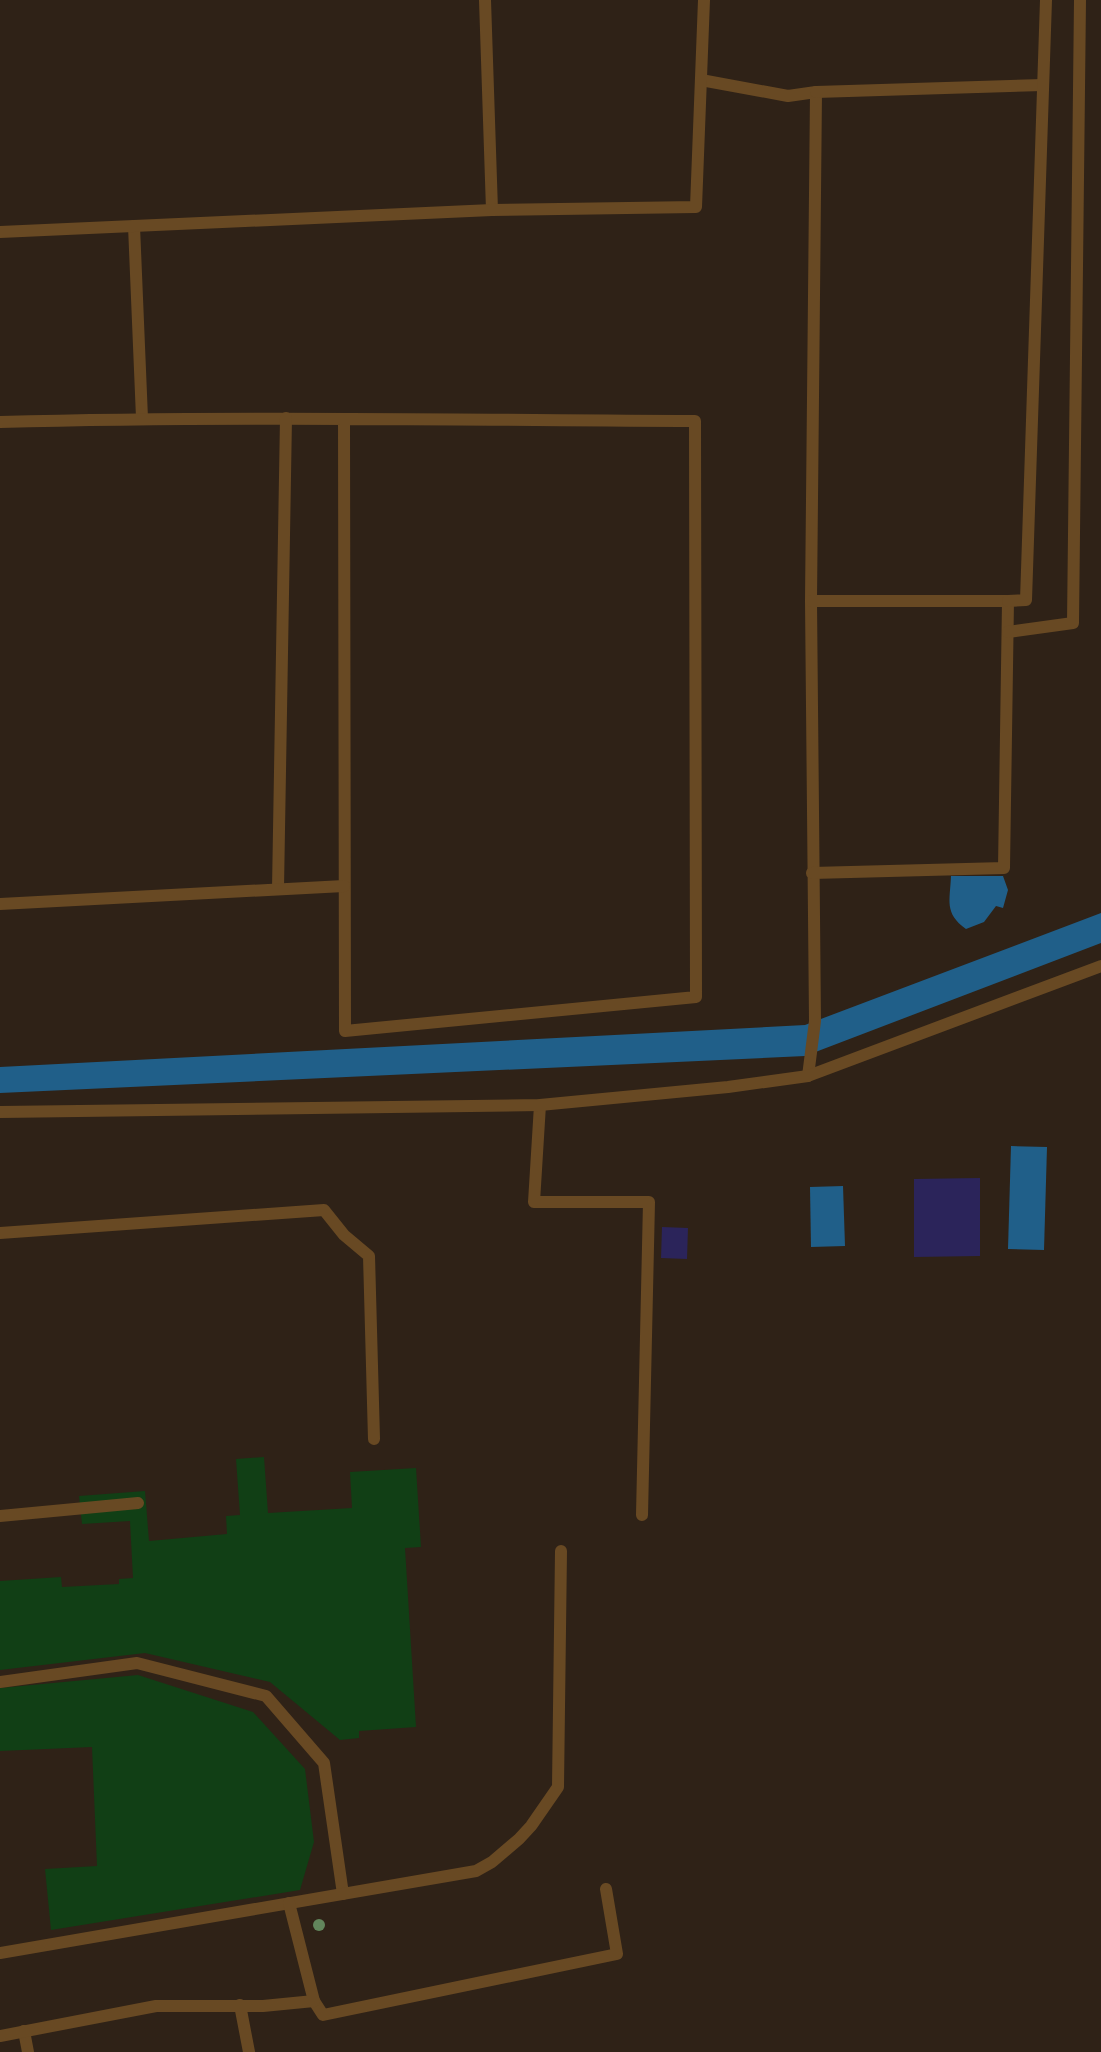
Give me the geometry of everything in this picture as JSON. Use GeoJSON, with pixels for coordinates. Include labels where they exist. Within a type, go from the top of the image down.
{"type":"FeatureCollection","features":[{"type":"Feature","properties":{"kind":"street"},"geometry":{"type":"LineString","coordinates":[[485,0],[492,210]]}},
{"type":"Feature","properties":{"kind":"street"},"geometry":{"type":"LineString","coordinates":[[0,232],[492,210],[696,208],[704,0]]}},
{"type":"Feature","properties":{"kind":"street"},"geometry":{"type":"LineString","coordinates":[[811,601],[1026,600],[1046,0]]}},
{"type":"Feature","properties":{"kind":"street"},"geometry":{"type":"LineString","coordinates":[[1008,632],[1073,623],[1080,0]]}},
{"type":"Feature","properties":{"kind":"street"},"geometry":{"type":"LineString","coordinates":[[701,80],[788,96],[816,92],[1043,85]]}},
{"type":"Feature","properties":{"kind":"street"},"geometry":{"type":"LineString","coordinates":[[808,1076],[815,1020],[812,874],[811,601],[816,92]]}},
{"type":"Feature","properties":{"kind":"street"},"geometry":{"type":"LineString","coordinates":[[134,226],[142,418]]}},
{"type":"Feature","properties":{"kind":"street"},"geometry":{"type":"LineString","coordinates":[[0,422],[142,418],[286,418],[695,421],[696,997],[345,1031],[344,419]]}},
{"type":"Feature","properties":{"kind":"street"},"geometry":{"type":"LineString","coordinates":[[278,889],[286,418]]}},
{"type":"Feature","properties":{"kind":"street"},"geometry":{"type":"LineString","coordinates":[[812,874],[1004,868],[1008,601]]}},
{"type":"Feature","properties":{"kind":"street"},"geometry":{"type":"LineString","coordinates":[[0,904],[344,886]]}},
{"type":"Feature","properties":{"kind":"street"},"geometry":{"type":"LineString","coordinates":[[0,1112],[540,1105],[728,1087],[808,1076],[1101,966]]}},
{"type":"Feature","properties":{"kind":"street"},"geometry":{"type":"LineString","coordinates":[[540,1105],[534,1202],[649,1202],[642,1515]]}},
{"type":"Feature","properties":{"kind":"street"},"geometry":{"type":"LineString","coordinates":[[0,1233],[324,1210],[344,1235],[369,1256],[374,1438]]}},
{"type":"Feature","properties":{"kind":"street"},"geometry":{"type":"LineString","coordinates":[[0,1516],[138,1503]]}},
{"type":"Feature","properties":{"kind":"street"},"geometry":{"type":"LineString","coordinates":[[0,1953],[476,1871],[492,1862],[531,1826],[547,1806],[558,1787],[561,1551]]}},
{"type":"Feature","properties":{"kind":"street"},"geometry":{"type":"LineString","coordinates":[[0,1682],[138,1663],[266,1696],[324,1763],[343,1894]]}},
{"type":"Feature","properties":{"kind":"street"},"geometry":{"type":"LineString","coordinates":[[289,1903],[314,2001],[323,2015],[617,1954],[606,1889]]}},
{"type":"Feature","properties":{"kind":"street"},"geometry":{"type":"LineString","coordinates":[[0,2036],[156,2006],[263,2006],[314,2001]]}},
{"type":"Feature","properties":{"kind":"street"},"geometry":{"type":"LineString","coordinates":[[240,2005],[249,2052]]}},
{"type":"Feature","properties":{"kind":"street"},"geometry":{"type":"LineString","coordinates":[[24,2031],[28,2052]]}},
{"type":"Feature","properties":{"kind":"shaded area"},"geometry":{"type":"Polygon","coordinates":[[[0,0],[1101,0],[1101,2052],[0,2052],[0,0]]]}},
{"type":"Feature","properties":{"kind":"green space"},"geometry":{"type":"Polygon","coordinates":[[[264,1457],[268,1513],[352,1508],[350,1472],[416,1468],[421,1547],[405,1548],[416,1727],[359,1731],[359,1738],[340,1740],[270,1682],[145,1653],[0,1670],[0,1581],[61,1577],[62,1587],[119,1584],[119,1579],[133,1578],[130,1521],[82,1524],[79,1496],[145,1491],[149,1541],[227,1534],[226,1516],[240,1515],[236,1459],[264,1457]]]}},
{"type":"Feature","properties":{"kind":"green space"},"geometry":{"type":"Polygon","coordinates":[[[138,1675],[253,1712],[305,1769],[314,1842],[300,1890],[51,1930],[45,1869],[97,1866],[92,1747],[0,1751],[0,1688],[138,1675]]]}},
{"type":"Feature","properties":{"kind":"water"},"geometry":{"type":"Polygon","coordinates":[[[951,876],[1003,876],[1008,890],[1003,908],[996,906],[984,922],[966,929],[959,923],[951,912],[951,876]]]}},
{"type":"Feature","properties":{"kind":"water"},"geometry":{"type":"Polygon","coordinates":[[[1101,913],[1101,943],[805,1056],[0,1093],[0,1067],[805,1025],[1101,913]]]}},
{"type":"Feature","properties":{"kind":"water"},"geometry":{"type":"Polygon","coordinates":[[[1011,1146],[1047,1147],[1044,1250],[1008,1249],[1011,1146]]]}},
{"type":"Feature","properties":{"kind":"water"},"geometry":{"type":"Polygon","coordinates":[[[843,1186],[845,1246],[811,1247],[810,1187],[843,1186]]]}},
{"type":"Feature","properties":{"kind":"building"},"geometry":{"type":"Polygon","coordinates":[[[980,1178],[980,1256],[914,1257],[914,1179],[980,1178]]]}},
{"type":"Feature","properties":{"kind":"building"},"geometry":{"type":"Polygon","coordinates":[[[662,1227],[688,1228],[687,1259],[661,1258],[662,1227]]]}}]}
